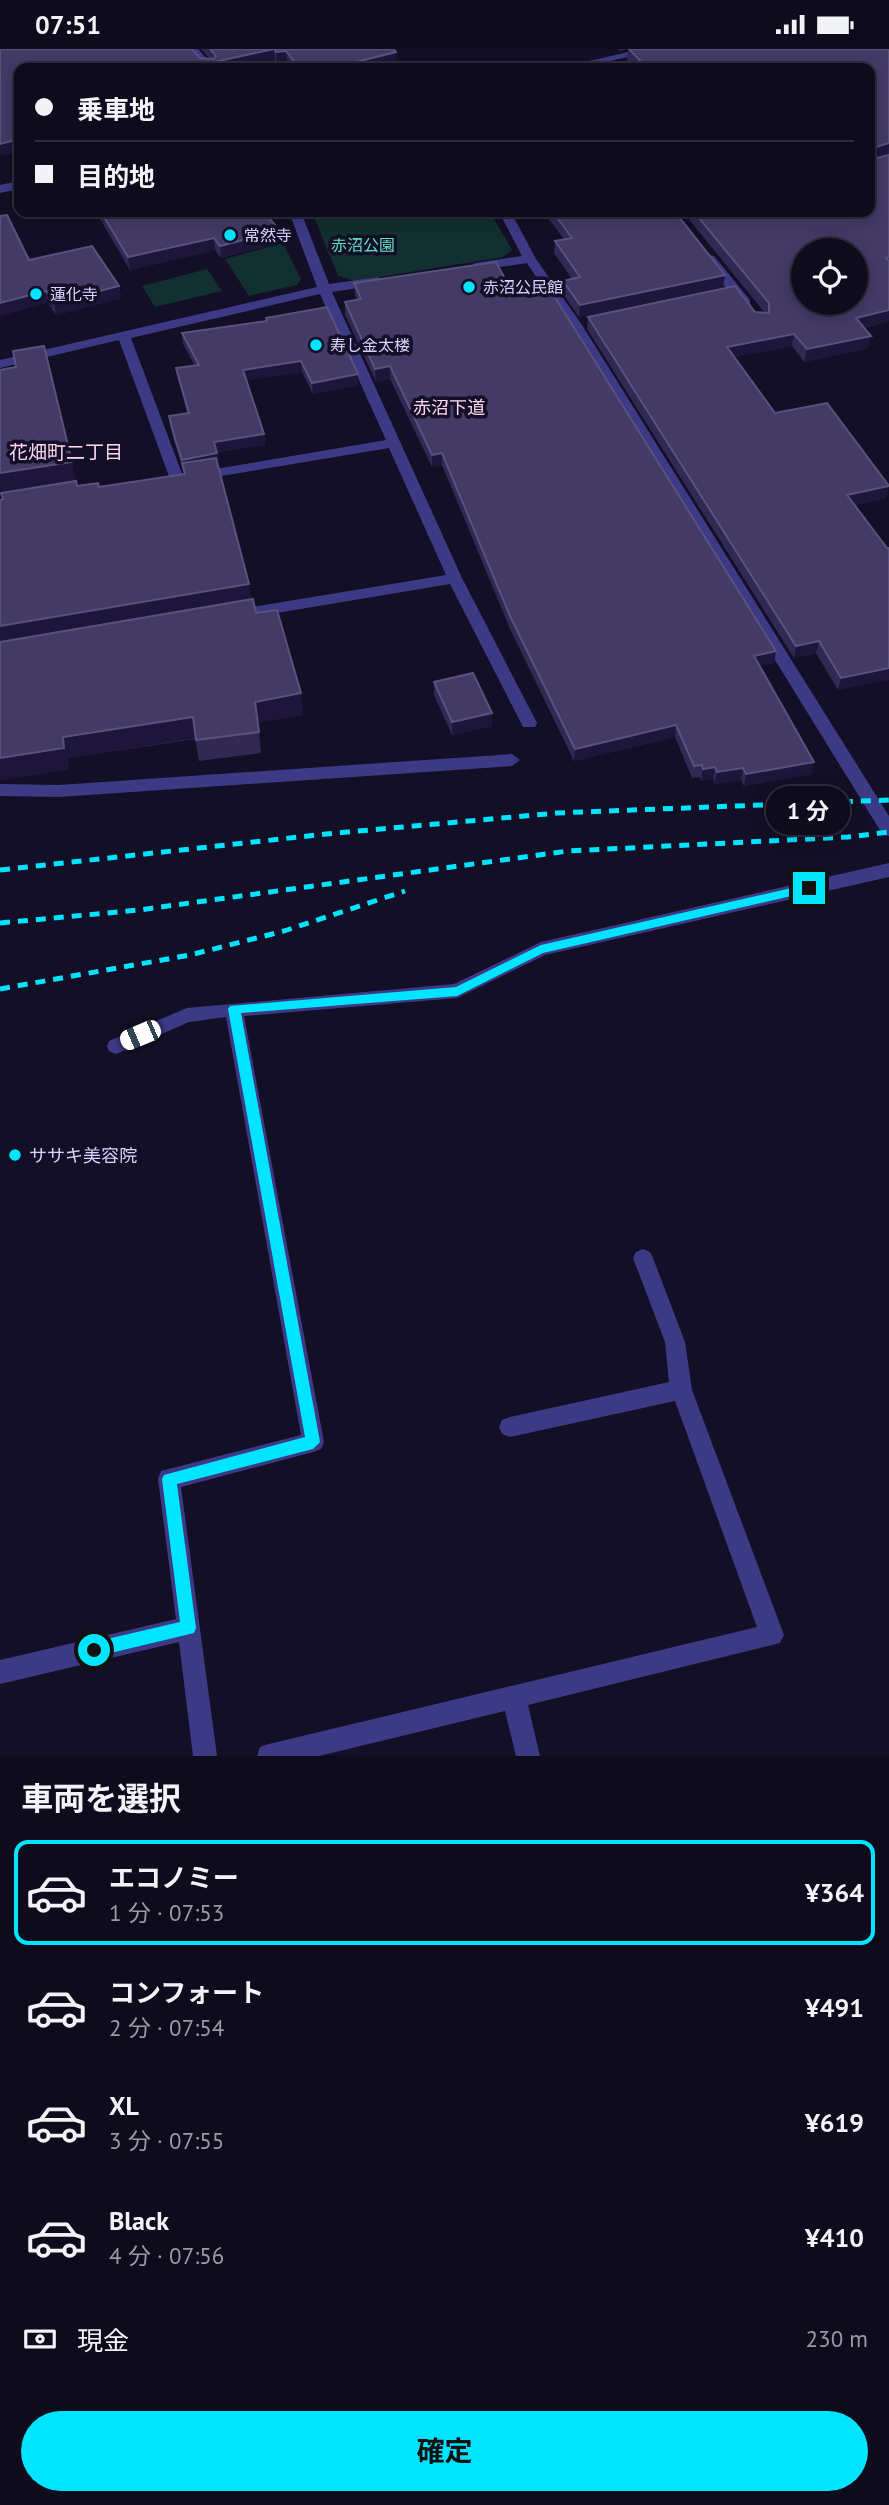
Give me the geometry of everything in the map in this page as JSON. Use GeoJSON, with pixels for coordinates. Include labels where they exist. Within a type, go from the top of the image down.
{"type":"FeatureCollection","features":[{"type":"Feature","properties":{"kind":"street"},"geometry":{"type":"LineString","coordinates":[[192,49],[205,63]]}},
{"type":"Feature","properties":{"kind":"street"},"geometry":{"type":"LineString","coordinates":[[594,63],[657,49]]}},
{"type":"Feature","properties":{"kind":"street"},"geometry":{"type":"LineString","coordinates":[[297,217],[324,289],[455,578],[529,723]]}},
{"type":"Feature","properties":{"kind":"street"},"geometry":{"type":"LineString","coordinates":[[508,217],[530,259],[582,324],[889,830]]}},
{"type":"Feature","properties":{"kind":"street"},"geometry":{"type":"LineString","coordinates":[[704,252],[728,293],[751,311]]}},
{"type":"Feature","properties":{"kind":"street"},"geometry":{"type":"LineString","coordinates":[[461,269],[530,259]]}},
{"type":"Feature","properties":{"kind":"street"},"geometry":{"type":"LineString","coordinates":[[0,364],[324,289],[393,279]]}},
{"type":"Feature","properties":{"kind":"street"},"geometry":{"type":"LineString","coordinates":[[123,334],[170,480],[395,443]]}},
{"type":"Feature","properties":{"kind":"street"},"geometry":{"type":"LineString","coordinates":[[218,618],[455,578]]}},
{"type":"Feature","properties":{"kind":"street"},"geometry":{"type":"LineString","coordinates":[[0,790],[59,791],[512,760]]}},
{"type":"Feature","properties":{"kind":"street"},"geometry":{"type":"LineString","coordinates":[[116,1046],[187,1015],[457,991],[541,949],[889,870]]}},
{"type":"Feature","properties":{"kind":"street"},"geometry":{"type":"LineString","coordinates":[[205,1756],[169,1479],[313,1442],[234,1009]]}},
{"type":"Feature","properties":{"kind":"street"},"geometry":{"type":"LineString","coordinates":[[269,1756],[772,1635],[681,1390],[675,1342],[643,1258]]}},
{"type":"Feature","properties":{"kind":"street"},"geometry":{"type":"LineString","coordinates":[[510,1427],[681,1390]]}},
{"type":"Feature","properties":{"kind":"street"},"geometry":{"type":"LineString","coordinates":[[0,1672],[188,1628]]}},
{"type":"Feature","properties":{"kind":"street"},"geometry":{"type":"LineString","coordinates":[[514,1697],[528,1756]]}},
{"type":"Feature","properties":{"kind":"green space","name":"赤沼公園"},"geometry":{"type":"Polygon","coordinates":[[[314,217],[493,217],[512,250],[503,257],[355,281],[338,276],[314,217]]]}},
{"type":"Feature","properties":{"kind":"green space"},"geometry":{"type":"Polygon","coordinates":[[[283,243],[301,279],[297,285],[249,296],[225,259],[283,243]]]}},
{"type":"Feature","properties":{"kind":"green space"},"geometry":{"type":"Polygon","coordinates":[[[207,269],[222,291],[155,307],[142,286],[207,269]]]}},
{"type":"Feature","properties":{"kind":"building"},"geometry":{"type":"Polygon","coordinates":[[[0,49],[192,49],[200,58],[214,59],[216,56],[210,49],[274,49],[209,63],[14,63],[14,140],[0,144],[0,49]]]}},
{"type":"Feature","properties":{"kind":"building"},"geometry":{"type":"Polygon","coordinates":[[[274,49],[394,49],[396,52],[352,63],[295,63],[286,51],[276,52],[274,49]]]}},
{"type":"Feature","properties":{"kind":"building"},"geometry":{"type":"Polygon","coordinates":[[[629,49],[889,49],[889,143],[875,147],[875,63],[642,63],[629,49]]]}},
{"type":"Feature","properties":{"kind":"building"},"geometry":{"type":"Polygon","coordinates":[[[889,155],[889,257],[886,258],[889,261],[889,310],[856,318],[871,336],[807,349],[794,334],[727,347],[775,413],[827,403],[889,486],[847,495],[889,548],[889,668],[841,678],[819,641],[796,646],[588,317],[735,286],[755,312],[769,313],[769,303],[698,217],[875,217],[875,158],[889,155]]]}},
{"type":"Feature","properties":{"kind":"building"},"geometry":{"type":"Polygon","coordinates":[[[7,215],[29,260],[92,246],[119,286],[54,303],[46,291],[0,303],[0,216],[7,215]]]}},
{"type":"Feature","properties":{"kind":"building"},"geometry":{"type":"Polygon","coordinates":[[[104,217],[268,217],[275,225],[268,227],[273,232],[220,246],[214,238],[128,257],[104,217]]]}},
{"type":"Feature","properties":{"kind":"building"},"geometry":{"type":"Polygon","coordinates":[[[557,217],[679,217],[725,275],[580,305],[563,281],[580,277],[555,241],[572,238],[557,217]]]}},
{"type":"Feature","properties":{"kind":"building"},"geometry":{"type":"Polygon","coordinates":[[[496,262],[511,290],[546,283],[776,651],[754,656],[814,762],[746,774],[743,768],[717,772],[715,767],[703,769],[702,765],[694,766],[676,725],[575,749],[510,616],[442,453],[432,455],[390,366],[375,369],[345,302],[361,299],[354,283],[496,262]]]}},
{"type":"Feature","properties":{"kind":"building"},"geometry":{"type":"Polygon","coordinates":[[[327,307],[358,374],[312,383],[301,361],[243,370],[264,434],[214,442],[217,453],[182,460],[169,416],[189,413],[176,368],[199,365],[182,333],[267,321],[266,318],[327,307]]]}},
{"type":"Feature","properties":{"kind":"building"},"geometry":{"type":"Polygon","coordinates":[[[44,346],[72,462],[0,473],[0,370],[16,367],[13,351],[44,346]]]}},
{"type":"Feature","properties":{"kind":"building"},"geometry":{"type":"Polygon","coordinates":[[[216,458],[249,584],[0,626],[1,493],[76,481],[77,486],[98,483],[99,487],[185,474],[182,463],[216,458]]]}},
{"type":"Feature","properties":{"kind":"building"},"geometry":{"type":"Polygon","coordinates":[[[253,599],[256,613],[277,610],[301,693],[255,702],[259,732],[196,740],[193,717],[63,737],[64,748],[0,758],[0,642],[253,599]]]}},
{"type":"Feature","properties":{"kind":"building"},"geometry":{"type":"Polygon","coordinates":[[[473,673],[492,713],[452,722],[434,682],[473,673]]]}},
{"type":"Feature","properties":{"kind":"railway"},"geometry":{"type":"LineString","coordinates":[[0,870],[326,834],[557,813],[889,800]]}},
{"type":"Feature","properties":{"kind":"railway"},"geometry":{"type":"LineString","coordinates":[[0,923],[139,910],[568,851],[848,837],[889,832]]}},
{"type":"Feature","properties":{"kind":"railway"},"geometry":{"type":"LineString","coordinates":[[0,989],[190,955],[284,931],[405,891]]}},
{"type":"Feature","properties":{"kind":"place","name":"常然寺"},"geometry":{"type":"Point","coordinates":[230,235]}},
{"type":"Feature","properties":{"kind":"place","name":"赤沼公民館"},"geometry":{"type":"Point","coordinates":[469,287]}},
{"type":"Feature","properties":{"kind":"place","name":"蓮化寺"},"geometry":{"type":"Point","coordinates":[36,294]}},
{"type":"Feature","properties":{"kind":"place","name":"寿し金太楼"},"geometry":{"type":"Point","coordinates":[316,345]}},
{"type":"Feature","properties":{"kind":"place","name":"ササキ美容院"},"geometry":{"type":"Point","coordinates":[15,1155]}},
{"type":"Feature","properties":{"kind":"district","name":"赤沼下道"},"geometry":{"type":"Point","coordinates":[449,407]}},
{"type":"Feature","properties":{"kind":"district","name":"花畑町二丁目"},"geometry":{"type":"Point","coordinates":[66,452]}},
{"type":"Feature","properties":{"kind":"route"},"geometry":{"type":"LineString","coordinates":[[94,1650],[188,1628],[169,1479],[313,1442],[234,1009],[457,991],[541,949],[809,888]]}}]}
